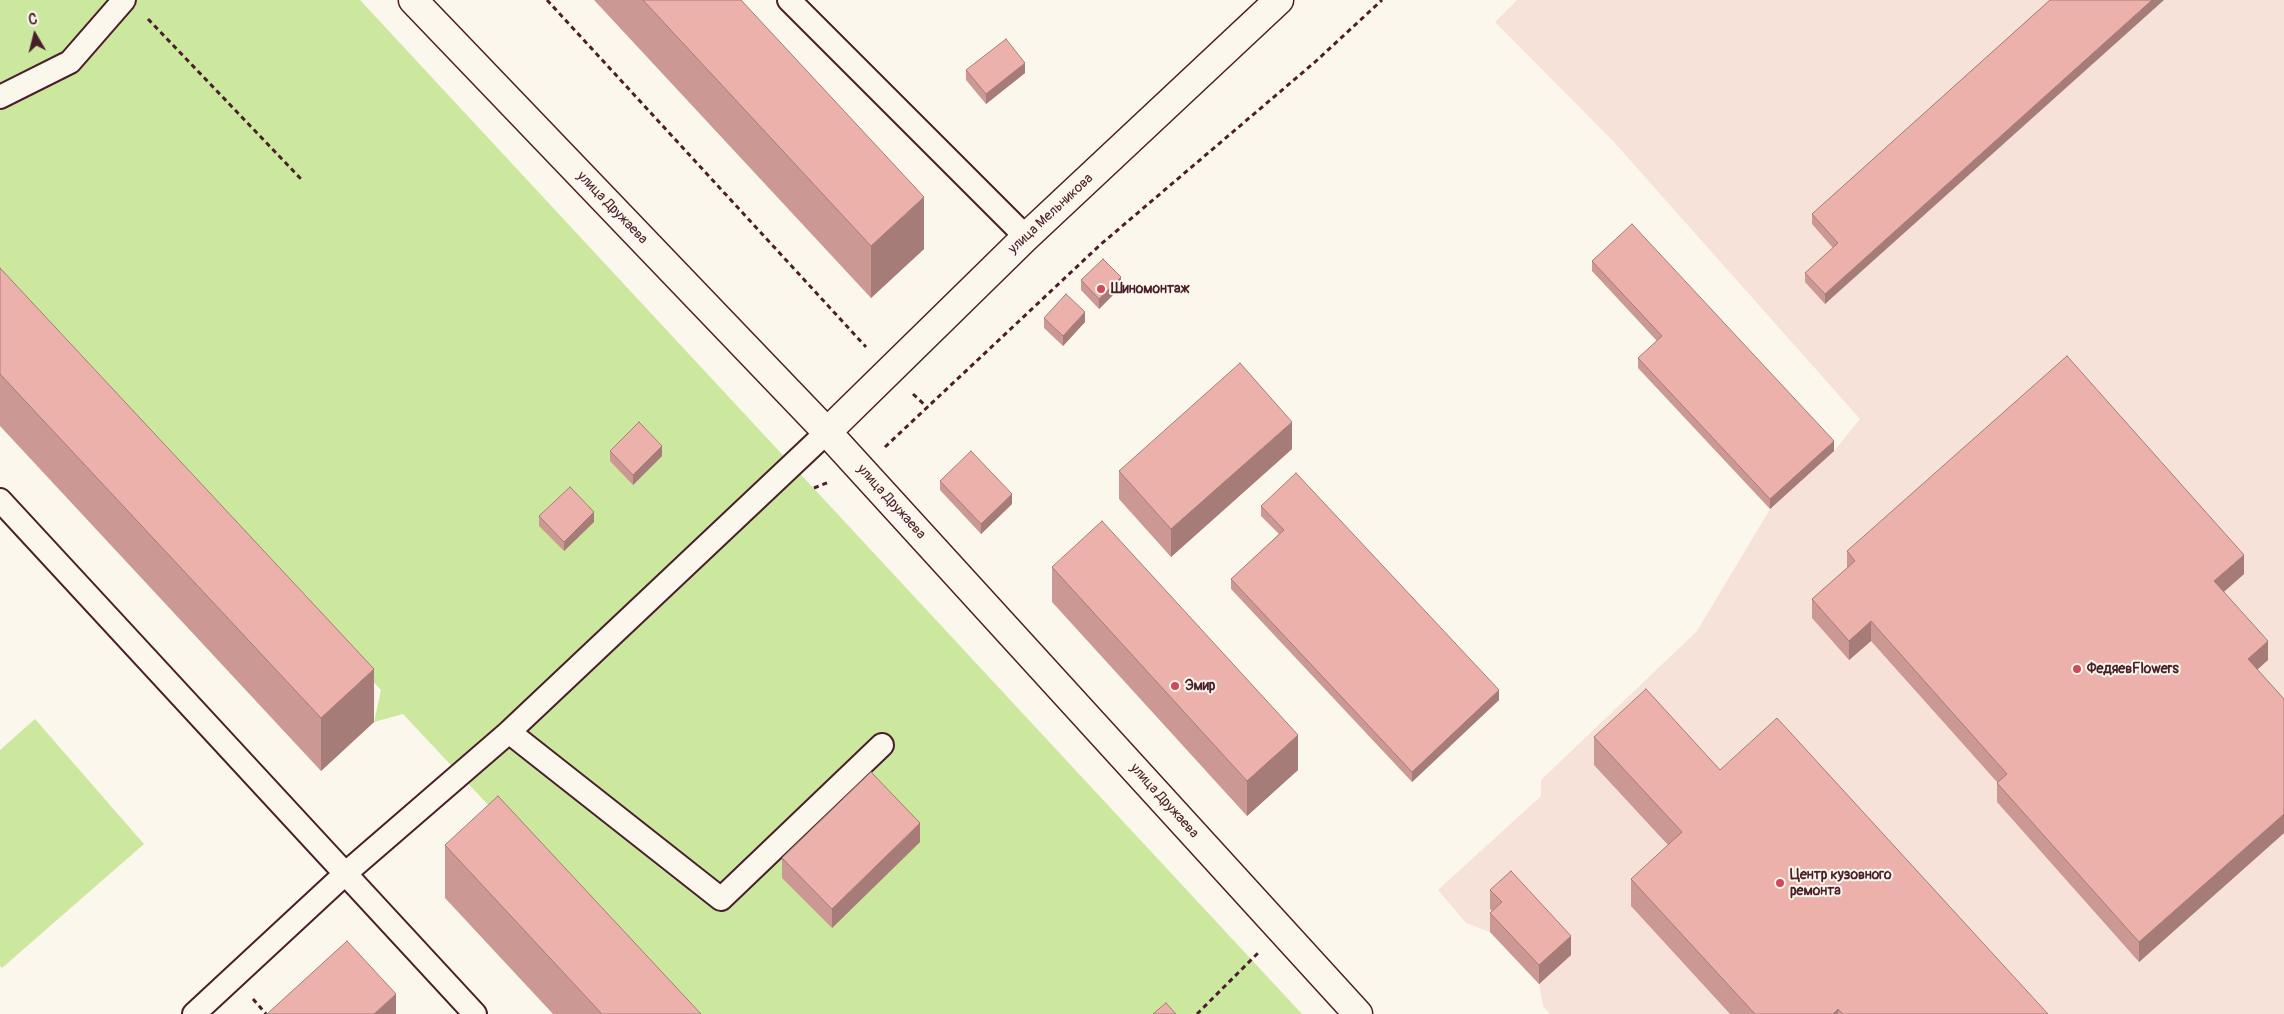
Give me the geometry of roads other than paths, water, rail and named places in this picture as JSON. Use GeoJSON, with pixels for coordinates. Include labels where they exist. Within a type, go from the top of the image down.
{"type":"FeatureCollection","features":[{"type":"Feature","properties":{"kind":"street","name":"улица Дружаева"},"geometry":{"type":"LineString","coordinates":[[413,0],[827,432],[1358,1014]]}},
{"type":"Feature","properties":{"kind":"street","name":"улица Мельникова"},"geometry":{"type":"LineString","coordinates":[[827,432],[1026,237],[1279,0]]}},
{"type":"Feature","properties":{"kind":"lane"},"geometry":{"type":"LineString","coordinates":[[0,97],[70,62],[124,0]]}},
{"type":"Feature","properties":{"kind":"lane"},"geometry":{"type":"LineString","coordinates":[[789,0],[1026,237]]}},
{"type":"Feature","properties":{"kind":"lane"},"geometry":{"type":"LineString","coordinates":[[194,1014],[346,873],[508,732],[827,432]]}},
{"type":"Feature","properties":{"kind":"lane"},"geometry":{"type":"LineString","coordinates":[[0,500],[475,1014]]}},
{"type":"Feature","properties":{"kind":"lane"},"geometry":{"type":"LineString","coordinates":[[508,732],[720,899],[882,745]]}},
{"type":"Feature","properties":{"kind":"place","name":"Шиномонтаж"},"geometry":{"type":"Point","coordinates":[1101,289]}},
{"type":"Feature","properties":{"kind":"place","name":"ФедяевFlowers"},"geometry":{"type":"Point","coordinates":[2077,669]}},
{"type":"Feature","properties":{"kind":"place","name":"Эмир"},"geometry":{"type":"Point","coordinates":[1175,686]}},
{"type":"Feature","properties":{"kind":"place","name":"Центр кузовного ремонта"},"geometry":{"type":"Point","coordinates":[1780,883]}}]}
